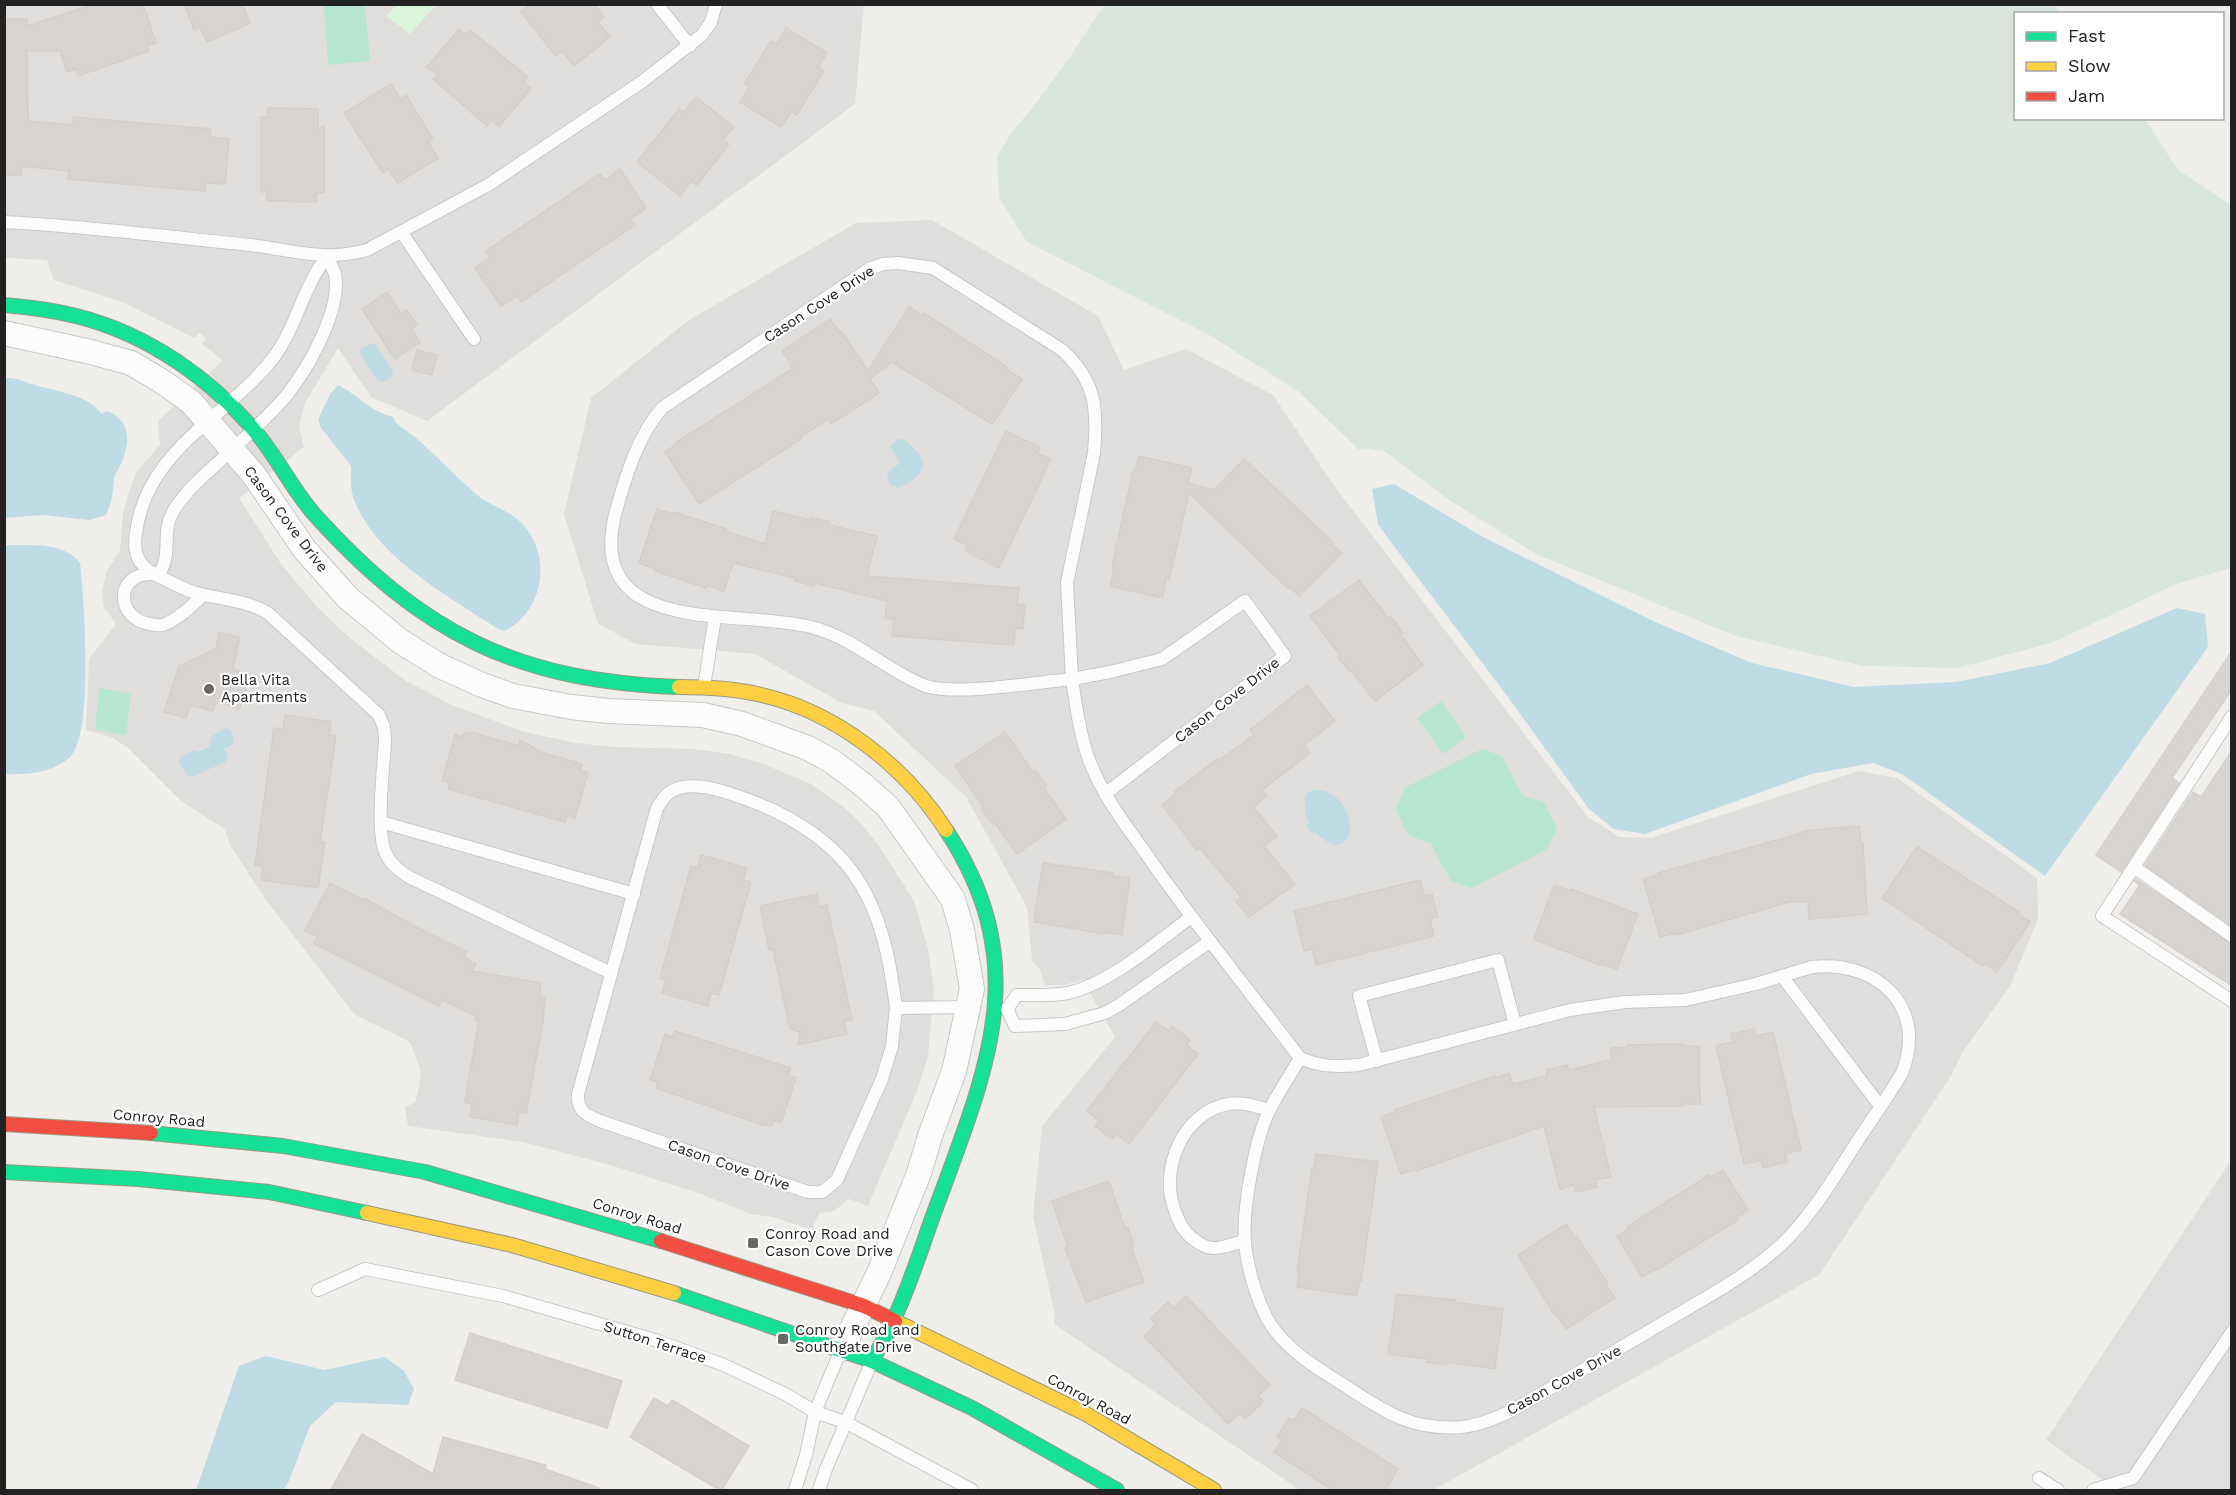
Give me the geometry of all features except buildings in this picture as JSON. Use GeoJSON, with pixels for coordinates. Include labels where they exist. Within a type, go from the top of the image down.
{"type":"FeatureCollection","features":[{"type":"Feature","properties":{"kind":"main road","name":"Cason Cove Drive"},"geometry":{"type":"LineString","coordinates":[[4,305],[37,307],[82,316],[124,332],[160,350],[195,373],[253,429],[306,504],[371,572],[417,609],[462,639],[507,659],[580,679],[643,685],[703,700],[729,688],[773,697],[816,713],[847,730],[875,749],[923,795],[947,829],[968,865],[980,893],[995,954],[997,992],[1001,1009],[977,1097],[894,1320],[872,1361]]}},
{"type":"Feature","properties":{"kind":"main road","name":"Conroy Road"},"geometry":{"type":"LineString","coordinates":[[4,1125],[112,1129],[284,1146],[425,1172],[608,1224],[864,1306],[1086,1414],[1214,1491]]}},
{"type":"Feature","properties":{"kind":"main road"},"geometry":{"type":"LineString","coordinates":[[4,1172],[138,1179],[269,1191],[512,1245],[691,1298],[872,1361],[972,1408],[1063,1458],[1117,1491]]}},
{"type":"Feature","properties":{"kind":"street","name":"Cason Cove Drive"},"geometry":{"type":"LineString","coordinates":[[4,333],[131,363],[191,402],[254,475],[305,550],[348,598],[400,641],[440,666],[513,696],[571,707],[608,711],[703,700],[742,724],[808,748],[833,762],[888,807],[953,899],[963,930],[972,989],[954,1071],[919,1173],[864,1306],[842,1349]]}},
{"type":"Feature","properties":{"kind":"lane"},"geometry":{"type":"LineString","coordinates":[[657,4],[690,46]]}},
{"type":"Feature","properties":{"kind":"lane"},"geometry":{"type":"LineString","coordinates":[[4,222],[254,245],[327,257],[367,250],[488,185],[643,81],[702,35],[711,22],[716,4]]}},
{"type":"Feature","properties":{"kind":"lane"},"geometry":{"type":"LineString","coordinates":[[402,233],[474,339]]}},
{"type":"Feature","properties":{"kind":"lane"},"geometry":{"type":"LineString","coordinates":[[327,257],[315,272],[293,325],[273,358],[189,437],[157,473],[141,508],[137,523],[135,550],[138,560],[145,569],[174,586],[255,607],[268,613],[379,715],[384,727],[385,739],[381,822],[386,854],[394,866],[409,877],[611,973]]}},
{"type":"Feature","properties":{"kind":"lane"},"geometry":{"type":"LineString","coordinates":[[203,595],[177,618],[160,626],[139,622],[127,611],[123,595],[129,582],[139,575],[155,574],[161,571],[166,562],[168,523],[179,502],[285,397],[302,376],[321,338],[336,290],[334,273],[327,257]]}},
{"type":"Feature","properties":{"kind":"lane","name":"Cason Cove Drive"},"geometry":{"type":"LineString","coordinates":[[1106,794],[1285,656],[1245,601],[1162,659],[1072,679],[975,688],[934,688],[909,678],[831,632],[791,623],[715,617],[668,609],[646,602],[631,592],[619,578],[612,549],[614,521],[644,432],[662,408],[869,269],[884,264],[915,264],[933,268],[1062,350],[1075,362],[1086,377],[1096,418],[1094,453],[1067,582],[1072,679],[1085,749],[1106,794],[1191,917],[1300,1058],[1316,1065],[1334,1068],[1359,1065],[1570,1010],[1614,1004],[1685,1000],[1826,965],[1852,968],[1876,978],[1892,993],[1904,1013],[1907,1024],[1908,1054],[1902,1073],[1818,1201],[1782,1244],[1744,1274],[1520,1406],[1479,1424],[1447,1427],[1406,1422],[1386,1413],[1306,1360],[1278,1334],[1266,1316],[1248,1265],[1245,1241],[1255,1153],[1270,1110],[1300,1058]]}},
{"type":"Feature","properties":{"kind":"lane"},"geometry":{"type":"LineString","coordinates":[[703,700],[715,617]]}},
{"type":"Feature","properties":{"kind":"lane"},"geometry":{"type":"LineString","coordinates":[[2232,716],[2102,916],[2232,1001]]}},
{"type":"Feature","properties":{"kind":"lane","name":"Cason Cove Drive"},"geometry":{"type":"LineString","coordinates":[[697,786],[746,798],[775,810],[805,828],[853,873],[870,901],[888,954],[896,1008],[892,1046],[882,1079],[837,1180],[822,1192],[808,1192],[600,1121],[583,1113],[578,1094],[634,894],[657,808],[665,795],[677,788],[697,786]]}},
{"type":"Feature","properties":{"kind":"lane"},"geometry":{"type":"LineString","coordinates":[[381,822],[634,894]]}},
{"type":"Feature","properties":{"kind":"lane"},"geometry":{"type":"LineString","coordinates":[[2134,867],[2232,936]]}},
{"type":"Feature","properties":{"kind":"lane"},"geometry":{"type":"LineString","coordinates":[[896,1008],[1001,1009],[1017,995],[1068,993],[1093,984],[1113,973],[1191,917]]}},
{"type":"Feature","properties":{"kind":"lane"},"geometry":{"type":"LineString","coordinates":[[1001,1009],[1016,1026],[1065,1024],[1089,1018],[1119,1005],[1209,942]]}},
{"type":"Feature","properties":{"kind":"lane"},"geometry":{"type":"LineString","coordinates":[[1377,1061],[1359,996],[1498,960],[1515,1024]]}},
{"type":"Feature","properties":{"kind":"lane"},"geometry":{"type":"LineString","coordinates":[[1782,976],[1880,1106]]}},
{"type":"Feature","properties":{"kind":"lane"},"geometry":{"type":"LineString","coordinates":[[1245,1241],[1212,1248],[1198,1243],[1186,1234],[1173,1208],[1169,1190],[1170,1168],[1187,1131],[1198,1119],[1228,1104],[1242,1104],[1270,1110]]}},
{"type":"Feature","properties":{"kind":"lane","name":"Sutton Terrace"},"geometry":{"type":"LineString","coordinates":[[318,1290],[365,1269],[503,1296],[655,1340],[724,1365],[787,1395],[815,1412],[845,1422],[972,1491]]}},
{"type":"Feature","properties":{"kind":"lane"},"geometry":{"type":"LineString","coordinates":[[2093,1491],[2133,1478],[2232,1332]]}},
{"type":"Feature","properties":{"kind":"lane"},"geometry":{"type":"LineString","coordinates":[[795,1491],[806,1455],[815,1412],[842,1349]]}},
{"type":"Feature","properties":{"kind":"lane"},"geometry":{"type":"LineString","coordinates":[[819,1491],[845,1422],[872,1361]]}},
{"type":"Feature","properties":{"kind":"lane"},"geometry":{"type":"LineString","coordinates":[[2039,1478],[2058,1491]]}},
{"type":"Feature","properties":{"kind":"shaded area","name":"Bella Vita Apartments"},"geometry":{"type":"Polygon","coordinates":[[[4,5],[864,5],[855,104],[427,421],[371,397],[338,348],[305,403],[299,427],[304,447],[239,498],[281,564],[317,607],[351,639],[406,681],[454,706],[525,732],[576,743],[614,747],[695,749],[730,754],[761,763],[811,784],[859,821],[879,846],[914,901],[928,949],[934,990],[928,1056],[919,1086],[868,1206],[849,1199],[834,1211],[819,1213],[812,1230],[773,1217],[751,1214],[698,1193],[610,1165],[523,1142],[408,1126],[405,1107],[415,1102],[421,1072],[410,1042],[355,1015],[266,900],[230,845],[225,829],[181,801],[127,747],[111,737],[86,730],[89,659],[116,624],[104,607],[102,593],[106,573],[120,550],[123,514],[128,494],[137,471],[160,445],[158,421],[223,360],[202,344],[206,338],[199,333],[194,338],[125,303],[54,280],[47,260],[5,258],[4,5]]]}},
{"type":"Feature","properties":{"kind":"shaded area"},"geometry":{"type":"Polygon","coordinates":[[[1106,5],[2053,5],[2060,12],[2014,12],[2014,120],[2146,120],[2178,170],[2231,205],[2231,568],[2176,584],[2054,642],[1958,668],[1863,666],[1736,636],[1536,554],[1446,498],[1386,452],[1363,448],[1359,450],[1299,392],[1211,336],[1027,242],[999,198],[997,156],[1013,130],[1031,110],[1069,58],[1106,5]]]}},
{"type":"Feature","properties":{"kind":"shaded area"},"geometry":{"type":"Polygon","coordinates":[[[932,220],[1098,316],[1124,370],[1186,349],[1273,395],[1332,483],[1588,817],[1619,837],[1650,838],[1859,771],[1897,778],[2037,878],[2038,919],[2010,986],[1964,1050],[1951,1076],[1819,1275],[1433,1490],[1300,1490],[1054,1324],[1055,1315],[1033,1216],[1042,1126],[1115,1037],[1083,980],[1064,985],[1045,985],[1040,970],[1032,960],[1027,907],[966,797],[874,711],[842,703],[755,654],[636,644],[598,624],[564,514],[591,398],[689,320],[856,223],[932,220]]]}},
{"type":"Feature","properties":{"kind":"shaded area"},"geometry":{"type":"Polygon","coordinates":[[[2231,1160],[2231,1490],[2117,1490],[2046,1440],[2231,1160]]]}},
{"type":"Feature","properties":{"kind":"green space"},"geometry":{"type":"Polygon","coordinates":[[[324,5],[365,5],[370,61],[328,65],[324,5]]]}},
{"type":"Feature","properties":{"kind":"green space"},"geometry":{"type":"Polygon","coordinates":[[[396,5],[436,5],[410,34],[386,16],[396,5]]]}},
{"type":"Feature","properties":{"kind":"green space"},"geometry":{"type":"Polygon","coordinates":[[[99,688],[131,694],[126,735],[95,730],[99,688]]]}},
{"type":"Feature","properties":{"kind":"green space"},"geometry":{"type":"Polygon","coordinates":[[[1441,701],[1466,737],[1443,754],[1417,718],[1441,701]]]}},
{"type":"Feature","properties":{"kind":"green space"},"geometry":{"type":"Polygon","coordinates":[[[1482,749],[1502,756],[1523,796],[1544,802],[1557,829],[1546,850],[1471,888],[1451,881],[1430,843],[1408,835],[1396,810],[1404,788],[1482,749]]]}},
{"type":"Feature","properties":{"kind":"water"},"geometry":{"type":"Polygon","coordinates":[[[375,344],[393,371],[392,376],[383,382],[378,381],[360,354],[361,348],[375,344]]]}},
{"type":"Feature","properties":{"kind":"water"},"geometry":{"type":"Polygon","coordinates":[[[5,378],[74,396],[89,403],[102,414],[107,411],[121,420],[127,434],[126,450],[115,476],[110,506],[106,515],[89,520],[43,515],[5,518],[5,378]]]}},
{"type":"Feature","properties":{"kind":"water"},"geometry":{"type":"Polygon","coordinates":[[[338,385],[377,411],[393,417],[400,426],[477,495],[524,525],[537,549],[540,567],[539,585],[531,606],[511,627],[505,631],[498,629],[417,575],[380,541],[366,523],[353,498],[351,466],[321,428],[318,420],[330,394],[338,385]]]}},
{"type":"Feature","properties":{"kind":"water"},"geometry":{"type":"Polygon","coordinates":[[[899,439],[904,439],[919,454],[923,467],[917,476],[898,488],[890,485],[887,477],[889,471],[899,464],[891,445],[899,439]]]}},
{"type":"Feature","properties":{"kind":"water"},"geometry":{"type":"Polygon","coordinates":[[[1394,484],[1483,537],[1653,621],[1752,663],[1854,687],[1956,682],[2050,663],[2177,608],[2205,614],[2208,647],[2045,876],[1902,774],[1873,763],[1811,774],[1645,834],[1614,829],[1589,809],[1378,525],[1372,489],[1394,484]]]}},
{"type":"Feature","properties":{"kind":"water"},"geometry":{"type":"Polygon","coordinates":[[[4,546],[48,546],[74,556],[80,563],[84,605],[85,695],[77,743],[70,757],[56,767],[21,774],[4,774],[4,546]]]}},
{"type":"Feature","properties":{"kind":"water"},"geometry":{"type":"Polygon","coordinates":[[[225,728],[230,730],[234,738],[232,745],[224,749],[228,756],[226,762],[192,777],[186,774],[179,762],[181,757],[194,750],[198,752],[209,747],[212,736],[225,728]]]}},
{"type":"Feature","properties":{"kind":"water"},"geometry":{"type":"Polygon","coordinates":[[[1312,790],[1329,793],[1340,802],[1347,814],[1350,827],[1348,838],[1341,844],[1330,843],[1315,832],[1313,834],[1306,826],[1309,824],[1305,812],[1305,796],[1312,790]]]}},
{"type":"Feature","properties":{"kind":"water"},"geometry":{"type":"Polygon","coordinates":[[[266,1356],[324,1370],[385,1357],[404,1371],[414,1389],[408,1405],[336,1402],[310,1426],[289,1481],[283,1490],[196,1490],[239,1366],[266,1356]]]}},
{"type":"Feature","properties":{"kind":"traffic: fast"},"geometry":{"type":"LineString","coordinates":[[4,305],[58,312],[103,324],[128,334],[177,361],[241,415],[273,455],[306,505],[354,556],[394,591],[434,620],[476,643],[521,661],[569,674],[621,683],[679,687]]}},
{"type":"Feature","properties":{"kind":"traffic: fast"},"geometry":{"type":"LineString","coordinates":[[872,1361],[906,1291],[958,1148],[974,1102],[986,1057],[994,1013],[995,969],[989,924],[973,878],[946,830]]}},
{"type":"Feature","properties":{"kind":"traffic: fast"},"geometry":{"type":"LineString","coordinates":[[151,1133],[283,1146],[425,1172],[661,1241]]}},
{"type":"Feature","properties":{"kind":"traffic: fast"},"geometry":{"type":"LineString","coordinates":[[4,1172],[138,1179],[269,1192],[367,1213]]}},
{"type":"Feature","properties":{"kind":"traffic: fast"},"geometry":{"type":"LineString","coordinates":[[674,1293],[872,1361],[972,1408],[1117,1490]]}},
{"type":"Feature","properties":{"kind":"traffic: slow"},"geometry":{"type":"LineString","coordinates":[[679,687],[718,688],[757,694],[786,702],[840,727],[865,744],[910,784],[946,830]]}},
{"type":"Feature","properties":{"kind":"traffic: slow"},"geometry":{"type":"LineString","coordinates":[[367,1213],[512,1245],[674,1293]]}},
{"type":"Feature","properties":{"kind":"traffic: slow"},"geometry":{"type":"LineString","coordinates":[[895,1321],[1086,1414],[1214,1490]]}},
{"type":"Feature","properties":{"kind":"traffic: jam"},"geometry":{"type":"LineString","coordinates":[[4,1124],[151,1133]]}},
{"type":"Feature","properties":{"kind":"traffic: jam"},"geometry":{"type":"LineString","coordinates":[[661,1241],[864,1306],[895,1321]]}},
{"type":"Feature","properties":{"kind":"place","name":"Bella Vita Apartments"},"geometry":{"type":"Point","coordinates":[209,689]}},
{"type":"Feature","properties":{"kind":"place","name":"Conroy Road and Cason Cove Drive"},"geometry":{"type":"Point","coordinates":[753,1243]}},
{"type":"Feature","properties":{"kind":"place","name":"Conroy Road and Southgate Drive"},"geometry":{"type":"Point","coordinates":[783,1339]}}]}
